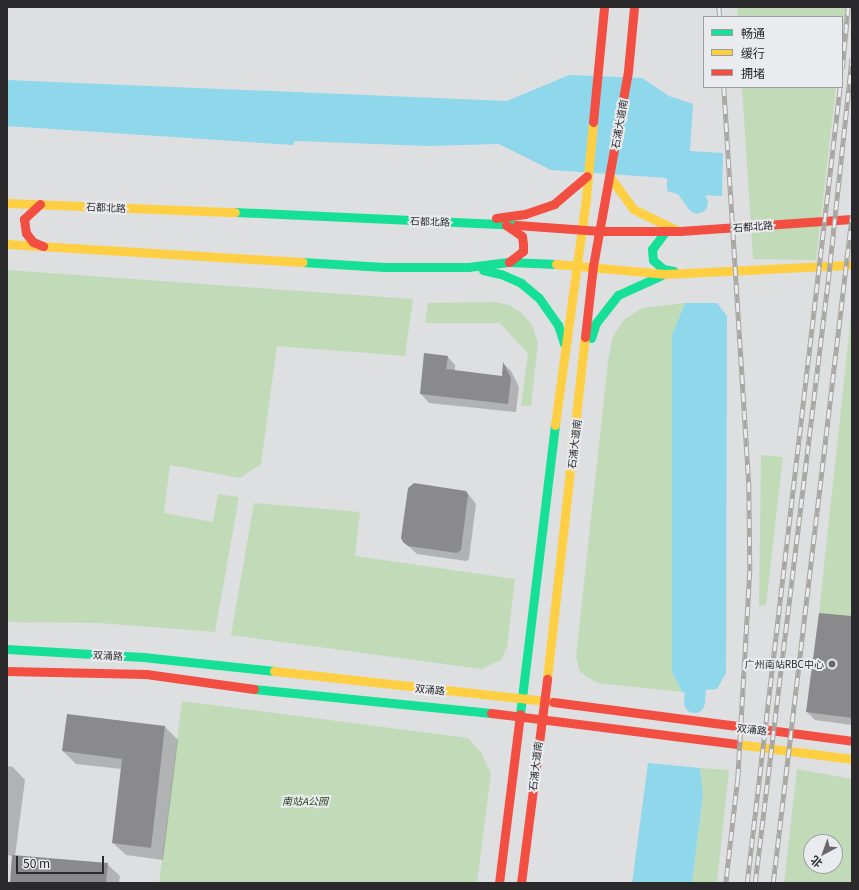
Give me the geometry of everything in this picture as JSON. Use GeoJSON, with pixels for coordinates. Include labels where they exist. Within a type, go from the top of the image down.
{"type":"FeatureCollection","features":[{"type":"Feature","properties":{"kind":"main road"},"geometry":{"type":"LineString","coordinates":[[499,883],[520,698],[565,347],[582,230],[604,7]]}},
{"type":"Feature","properties":{"kind":"main road","name":"石浦大道南"},"geometry":{"type":"LineString","coordinates":[[521,883],[580,394],[593,266],[628,71],[634,7]]}},
{"type":"Feature","properties":{"kind":"main road"},"geometry":{"type":"LineString","coordinates":[[587,176],[593,182],[602,183],[610,177],[633,209],[645,217],[680,231]]}},
{"type":"Feature","properties":{"kind":"main road"},"geometry":{"type":"LineString","coordinates":[[465,222],[525,214],[554,204],[587,176]]}},
{"type":"Feature","properties":{"kind":"main road","name":"石都北路"},"geometry":{"type":"LineString","coordinates":[[7,203],[465,222],[600,231],[665,232],[852,219]]}},
{"type":"Feature","properties":{"kind":"main road"},"geometry":{"type":"LineString","coordinates":[[40,204],[31,209],[24,219],[26,233],[33,242],[43,246]]}},
{"type":"Feature","properties":{"kind":"main road"},"geometry":{"type":"LineString","coordinates":[[506,225],[522,236],[523,244],[522,251],[509,262]]}},
{"type":"Feature","properties":{"kind":"main road"},"geometry":{"type":"LineString","coordinates":[[665,232],[652,249],[653,260],[662,269],[680,273]]}},
{"type":"Feature","properties":{"kind":"main road"},"geometry":{"type":"LineString","coordinates":[[7,244],[384,268],[468,267],[509,262],[593,266],[665,274],[852,266]]}},
{"type":"Feature","properties":{"kind":"main road"},"geometry":{"type":"LineString","coordinates":[[468,267],[501,274],[521,283],[549,311],[558,326],[565,347]]}},
{"type":"Feature","properties":{"kind":"main road"},"geometry":{"type":"LineString","coordinates":[[583,362],[596,323],[607,307],[618,295],[665,274]]}},
{"type":"Feature","properties":{"kind":"main road"},"geometry":{"type":"LineString","coordinates":[[559,395],[563,386],[568,383],[573,384],[580,394]]}},
{"type":"Feature","properties":{"kind":"main road","name":"双涌路"},"geometry":{"type":"LineString","coordinates":[[7,649],[143,657],[520,698],[852,741]]}},
{"type":"Feature","properties":{"kind":"main road","name":"双涌路"},"geometry":{"type":"LineString","coordinates":[[7,671],[146,674],[268,691],[519,716],[852,759]]}},
{"type":"Feature","properties":{"kind":"green space"},"geometry":{"type":"Polygon","coordinates":[[[737,7],[846,7],[843,32],[843,16],[738,16],[737,7]]]}},
{"type":"Feature","properties":{"kind":"green space"},"geometry":{"type":"Polygon","coordinates":[[[742,88],[836,88],[816,260],[753,259],[742,88]]]}},
{"type":"Feature","properties":{"kind":"green space"},"geometry":{"type":"Polygon","coordinates":[[[7,270],[413,299],[405,356],[277,346],[261,464],[240,478],[170,465],[164,513],[213,522],[218,494],[239,497],[215,632],[99,623],[7,622],[7,270]]]}},
{"type":"Feature","properties":{"kind":"green space"},"geometry":{"type":"Polygon","coordinates":[[[495,302],[509,305],[522,313],[532,325],[538,343],[531,406],[521,406],[528,354],[500,323],[425,323],[428,303],[495,302]]]}},
{"type":"Feature","properties":{"kind":"green space"},"geometry":{"type":"Polygon","coordinates":[[[685,303],[672,335],[672,672],[682,692],[597,683],[580,672],[576,657],[608,361],[613,336],[625,319],[642,308],[685,303]]]}},
{"type":"Feature","properties":{"kind":"green space"},"geometry":{"type":"Polygon","coordinates":[[[852,306],[852,616],[819,613],[852,306]]]}},
{"type":"Feature","properties":{"kind":"green space"},"geometry":{"type":"Polygon","coordinates":[[[761,455],[783,457],[766,605],[759,606],[761,455]]]}},
{"type":"Feature","properties":{"kind":"green space"},"geometry":{"type":"Polygon","coordinates":[[[254,503],[360,512],[355,556],[515,579],[507,647],[501,660],[481,669],[231,635],[254,503]]]}},
{"type":"Feature","properties":{"kind":"green space","name":"南站A公园"},"geometry":{"type":"Polygon","coordinates":[[[182,701],[468,738],[481,752],[491,774],[477,883],[159,883],[182,701]]]}},
{"type":"Feature","properties":{"kind":"green space"},"geometry":{"type":"Polygon","coordinates":[[[700,768],[729,770],[717,883],[692,883],[703,794],[700,768]]]}},
{"type":"Feature","properties":{"kind":"green space"},"geometry":{"type":"Polygon","coordinates":[[[797,769],[852,779],[852,883],[784,883],[797,769]]]}},
{"type":"Feature","properties":{"kind":"water"},"geometry":{"type":"Polygon","coordinates":[[[569,75],[642,78],[669,96],[693,104],[690,151],[723,153],[722,196],[677,194],[667,191],[667,178],[551,170],[499,144],[429,146],[295,141],[293,145],[7,126],[7,80],[507,101],[569,75]]]}},
{"type":"Feature","properties":{"kind":"water"},"geometry":{"type":"Polygon","coordinates":[[[685,303],[717,303],[727,316],[726,673],[717,689],[682,692],[672,672],[672,335],[685,303]]]}},
{"type":"Feature","properties":{"kind":"water"},"geometry":{"type":"Polygon","coordinates":[[[648,763],[700,768],[703,794],[692,883],[632,883],[648,763]]]}},
{"type":"Feature","properties":{"kind":"building"},"geometry":{"type":"Polygon","coordinates":[[[424,353],[448,356],[446,369],[502,376],[503,362],[511,378],[508,404],[420,394],[424,353]]]}},
{"type":"Feature","properties":{"kind":"building"},"geometry":{"type":"Polygon","coordinates":[[[414,483],[466,491],[468,495],[461,550],[457,553],[408,546],[403,542],[401,538],[408,488],[414,483]]]}},
{"type":"Feature","properties":{"kind":"building","name":"广州南站RBC中心"},"geometry":{"type":"Polygon","coordinates":[[[819,613],[852,616],[852,718],[806,712],[819,613]]]}},
{"type":"Feature","properties":{"kind":"building"},"geometry":{"type":"Polygon","coordinates":[[[67,714],[165,726],[151,848],[112,843],[122,759],[62,751],[67,714]]]}},
{"type":"Feature","properties":{"kind":"building"},"geometry":{"type":"Polygon","coordinates":[[[12,855],[108,863],[106,883],[10,883],[12,855]]]}},
{"type":"Feature","properties":{"kind":"waterway"},"geometry":{"type":"LineString","coordinates":[[674,171],[697,203]]}},
{"type":"Feature","properties":{"kind":"waterway"},"geometry":{"type":"LineString","coordinates":[[694,702],[697,663]]}},
{"type":"Feature","properties":{"kind":"railway"},"geometry":{"type":"LineString","coordinates":[[719,7],[720,16]]}},
{"type":"Feature","properties":{"kind":"railway"},"geometry":{"type":"LineString","coordinates":[[843,59],[848,7]]}},
{"type":"Feature","properties":{"kind":"railway"},"geometry":{"type":"LineString","coordinates":[[755,883],[828,281],[852,58]]}},
{"type":"Feature","properties":{"kind":"railway"},"geometry":{"type":"LineString","coordinates":[[724,88],[749,483],[750,571],[738,778],[726,883]]}},
{"type":"Feature","properties":{"kind":"railway"},"geometry":{"type":"LineString","coordinates":[[747,883],[840,88]]}},
{"type":"Feature","properties":{"kind":"railway"},"geometry":{"type":"LineString","coordinates":[[773,883],[852,215]]}},
{"type":"Feature","properties":{"kind":"traffic: fast"},"geometry":{"type":"LineString","coordinates":[[235,212],[517,225]]}},
{"type":"Feature","properties":{"kind":"traffic: fast"},"geometry":{"type":"LineString","coordinates":[[665,232],[652,249],[653,260],[663,269],[674,271]]}},
{"type":"Feature","properties":{"kind":"traffic: fast"},"geometry":{"type":"LineString","coordinates":[[302,262],[384,267],[468,267],[509,262],[556,264]]}},
{"type":"Feature","properties":{"kind":"traffic: fast"},"geometry":{"type":"LineString","coordinates":[[483,270],[501,274],[521,283],[539,298],[558,325],[564,343]]}},
{"type":"Feature","properties":{"kind":"traffic: fast"},"geometry":{"type":"LineString","coordinates":[[591,338],[596,323],[618,295],[662,275]]}},
{"type":"Feature","properties":{"kind":"traffic: fast"},"geometry":{"type":"LineString","coordinates":[[520,714],[555,425]]}},
{"type":"Feature","properties":{"kind":"traffic: fast"},"geometry":{"type":"LineString","coordinates":[[7,649],[143,657],[274,671]]}},
{"type":"Feature","properties":{"kind":"traffic: fast"},"geometry":{"type":"LineString","coordinates":[[254,689],[491,713]]}},
{"type":"Feature","properties":{"kind":"traffic: slow"},"geometry":{"type":"LineString","coordinates":[[555,425],[586,198],[593,122]]}},
{"type":"Feature","properties":{"kind":"traffic: slow"},"geometry":{"type":"LineString","coordinates":[[610,177],[633,209],[674,229]]}},
{"type":"Feature","properties":{"kind":"traffic: slow"},"geometry":{"type":"LineString","coordinates":[[7,203],[235,212]]}},
{"type":"Feature","properties":{"kind":"traffic: slow"},"geometry":{"type":"LineString","coordinates":[[7,244],[302,262]]}},
{"type":"Feature","properties":{"kind":"traffic: slow"},"geometry":{"type":"LineString","coordinates":[[556,264],[665,274],[852,265]]}},
{"type":"Feature","properties":{"kind":"traffic: slow"},"geometry":{"type":"LineString","coordinates":[[547,679],[585,337]]}},
{"type":"Feature","properties":{"kind":"traffic: slow"},"geometry":{"type":"LineString","coordinates":[[274,671],[553,702]]}},
{"type":"Feature","properties":{"kind":"traffic: slow"},"geometry":{"type":"LineString","coordinates":[[737,744],[852,759]]}},
{"type":"Feature","properties":{"kind":"traffic: jam"},"geometry":{"type":"LineString","coordinates":[[593,122],[604,7]]}},
{"type":"Feature","properties":{"kind":"traffic: jam"},"geometry":{"type":"LineString","coordinates":[[585,337],[593,266],[628,71],[634,7]]}},
{"type":"Feature","properties":{"kind":"traffic: jam"},"geometry":{"type":"LineString","coordinates":[[496,218],[525,214],[554,204],[587,176]]}},
{"type":"Feature","properties":{"kind":"traffic: jam"},"geometry":{"type":"LineString","coordinates":[[40,204],[24,219],[26,233],[33,242],[43,246]]}},
{"type":"Feature","properties":{"kind":"traffic: jam"},"geometry":{"type":"LineString","coordinates":[[517,225],[600,231],[680,231],[852,219]]}},
{"type":"Feature","properties":{"kind":"traffic: jam"},"geometry":{"type":"LineString","coordinates":[[506,225],[522,236],[523,244],[523,251],[509,262]]}},
{"type":"Feature","properties":{"kind":"traffic: jam"},"geometry":{"type":"LineString","coordinates":[[7,671],[146,674],[254,689]]}},
{"type":"Feature","properties":{"kind":"traffic: jam"},"geometry":{"type":"LineString","coordinates":[[521,883],[547,679]]}},
{"type":"Feature","properties":{"kind":"traffic: jam"},"geometry":{"type":"LineString","coordinates":[[553,702],[852,741]]}},
{"type":"Feature","properties":{"kind":"traffic: jam"},"geometry":{"type":"LineString","coordinates":[[491,713],[737,744]]}},
{"type":"Feature","properties":{"kind":"traffic: jam"},"geometry":{"type":"LineString","coordinates":[[499,883],[520,714]]}},
{"type":"Feature","properties":{"kind":"place","name":"广州南站RBC中心"},"geometry":{"type":"Point","coordinates":[832,664]}}]}
